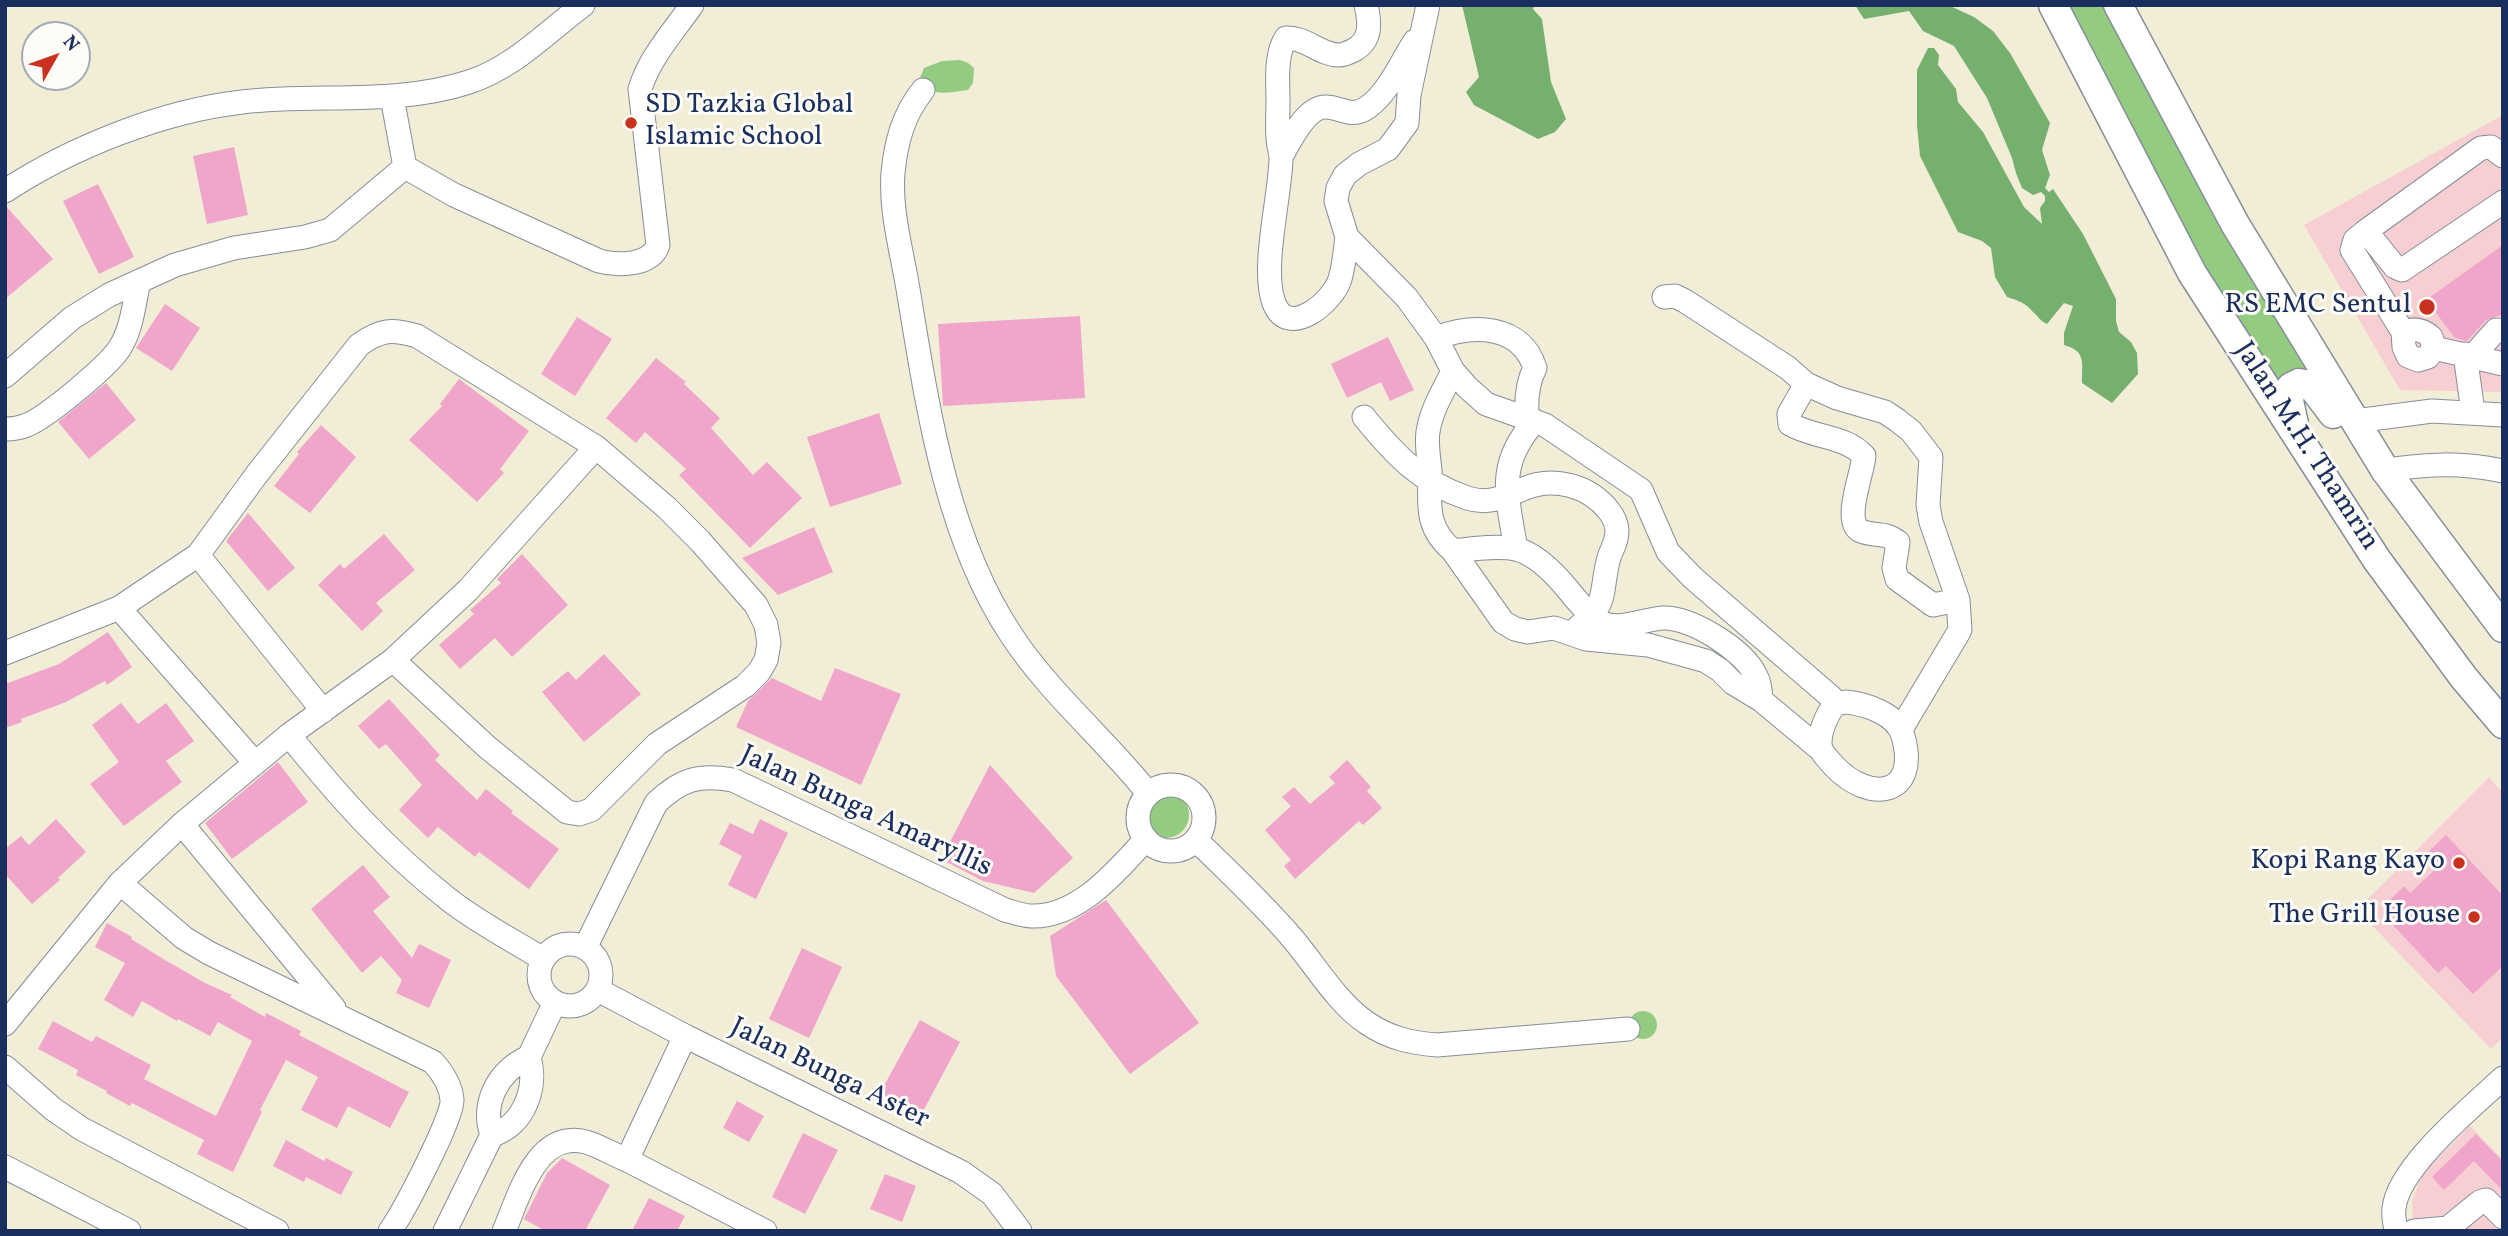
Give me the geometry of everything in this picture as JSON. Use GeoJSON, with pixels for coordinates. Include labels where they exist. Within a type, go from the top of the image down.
{"type":"FeatureCollection","features":[{"type":"Feature","properties":{"kind":"main road","name":"Jalan M.H. Thamrin"},"geometry":{"type":"LineString","coordinates":[[2053,5],[2192,273],[2377,559],[2464,678],[2503,724]]}},
{"type":"Feature","properties":{"kind":"main road","name":"Jalan M.H. Thamrin"},"geometry":{"type":"LineString","coordinates":[[2118,5],[2235,224],[2385,470],[2503,628]]}},
{"type":"Feature","properties":{"kind":"main road"},"geometry":{"type":"LineString","coordinates":[[2311,459],[2295,427],[2289,401],[2291,387],[2299,383],[2311,386],[2358,449],[2385,470]]}},
{"type":"Feature","properties":{"kind":"street"},"geometry":{"type":"LineString","coordinates":[[5,191],[53,164],[97,144],[191,111],[243,102],[392,97],[469,82],[500,69],[583,5]]}},
{"type":"Feature","properties":{"kind":"street"},"geometry":{"type":"LineString","coordinates":[[392,97],[405,167],[454,195],[599,261],[619,265],[647,258],[655,253],[658,245],[640,89],[650,65],[692,5]]}},
{"type":"Feature","properties":{"kind":"street"},"geometry":{"type":"LineString","coordinates":[[1366,5],[1370,21],[1368,37],[1359,47],[1349,52],[1339,55],[1298,38],[1286,38],[1281,46],[1278,73],[1281,157],[1270,263],[1273,301],[1279,312],[1289,319],[1302,318],[1314,311],[1340,281],[1347,237],[1336,201],[1338,188],[1345,175],[1359,164],[1388,149],[1407,123],[1409,96],[1426,17]]}},
{"type":"Feature","properties":{"kind":"street"},"geometry":{"type":"LineString","coordinates":[[1281,157],[1293,134],[1316,109],[1326,107],[1354,113],[1367,108],[1391,81],[1426,17]]}},
{"type":"Feature","properties":{"kind":"street"},"geometry":{"type":"LineString","coordinates":[[1391,81],[1401,85],[1409,96]]}},
{"type":"Feature","properties":{"kind":"street"},"geometry":{"type":"LineString","coordinates":[[923,90],[903,121],[895,156],[893,197],[925,398],[948,489],[986,592],[1010,633],[1043,676],[1148,793]]}},
{"type":"Feature","properties":{"kind":"street"},"geometry":{"type":"LineString","coordinates":[[2503,156],[2491,147],[2481,148],[2352,244],[2353,256],[2403,332],[2410,329],[2424,331],[2431,337],[2434,348],[2503,364]]}},
{"type":"Feature","properties":{"kind":"street"},"geometry":{"type":"LineString","coordinates":[[5,376],[72,318],[139,281],[175,265],[234,248],[305,237],[330,230],[405,167]]}},
{"type":"Feature","properties":{"kind":"street"},"geometry":{"type":"LineString","coordinates":[[2366,231],[2395,267],[2402,270],[2503,202]]}},
{"type":"Feature","properties":{"kind":"street"},"geometry":{"type":"LineString","coordinates":[[1347,237],[1407,298],[1436,338],[1453,370],[1467,387],[1486,404],[1531,419],[1566,437],[1641,490],[1668,552],[1693,578],[1831,696],[1835,704]]}},
{"type":"Feature","properties":{"kind":"street"},"geometry":{"type":"LineString","coordinates":[[5,429],[14,429],[36,421],[119,349],[125,337],[139,281]]}},
{"type":"Feature","properties":{"kind":"street"},"geometry":{"type":"LineString","coordinates":[[1664,297],[1675,296],[1685,301],[1788,368],[1806,384],[1829,395],[1885,412],[1911,431],[1931,457],[1928,505],[1931,522],[1958,600],[1960,630],[1901,729]]}},
{"type":"Feature","properties":{"kind":"street"},"geometry":{"type":"LineString","coordinates":[[1436,338],[1469,329],[1492,332],[1519,341],[1528,350],[1535,368],[1530,377],[1526,401],[1531,419],[1513,452],[1508,473],[1507,498],[1516,549]]}},
{"type":"Feature","properties":{"kind":"street"},"geometry":{"type":"LineString","coordinates":[[5,653],[119,608],[198,555],[257,474],[359,345],[373,335],[396,330],[417,336],[596,447],[667,508],[737,581],[756,604],[766,625],[769,643],[766,660],[745,686],[657,744],[591,810],[579,814],[567,812],[487,747],[393,660]]}},
{"type":"Feature","properties":{"kind":"street"},"geometry":{"type":"LineString","coordinates":[[2469,355],[2496,330],[2503,331]]}},
{"type":"Feature","properties":{"kind":"street"},"geometry":{"type":"LineString","coordinates":[[2469,355],[2473,412]]}},
{"type":"Feature","properties":{"kind":"street"},"geometry":{"type":"LineString","coordinates":[[1453,370],[1433,413],[1428,433],[1432,523],[1443,543],[1452,551],[1503,622],[1528,632],[1554,628],[1586,639],[1648,645],[1706,661],[1720,670],[1732,683],[1760,700],[1821,750],[1836,768],[1856,785],[1871,790],[1891,787],[1900,780],[1906,768],[1907,754],[1901,729],[1888,717],[1861,704],[1835,704]]}},
{"type":"Feature","properties":{"kind":"street"},"geometry":{"type":"LineString","coordinates":[[1806,384],[1789,414],[1790,424],[1801,431],[1856,447],[1864,456],[1853,507],[1855,527],[1862,532],[1890,536],[1898,542],[1894,568],[1897,579],[1933,604],[1958,600]]}},
{"type":"Feature","properties":{"kind":"street"},"geometry":{"type":"LineString","coordinates":[[2356,421],[2432,411],[2503,415]]}},
{"type":"Feature","properties":{"kind":"street"},"geometry":{"type":"LineString","coordinates":[[1364,417],[1408,467],[1469,499],[1507,498],[1522,489],[1541,483],[1561,484],[1590,493],[1611,513],[1617,524],[1618,535],[1604,570],[1599,606],[1572,633]]}},
{"type":"Feature","properties":{"kind":"street"},"geometry":{"type":"LineString","coordinates":[[5,1024],[120,883],[182,824],[289,735],[393,660],[468,590],[596,447]]}},
{"type":"Feature","properties":{"kind":"street"},"geometry":{"type":"LineString","coordinates":[[2385,470],[2435,464],[2466,464],[2503,471]]}},
{"type":"Feature","properties":{"kind":"street"},"geometry":{"type":"LineString","coordinates":[[1452,551],[1472,548],[1516,549],[1534,557],[1581,607],[1604,624],[1618,625],[1664,618],[1695,625],[1728,646],[1755,672],[1759,682],[1760,700]]}},
{"type":"Feature","properties":{"kind":"street"},"geometry":{"type":"LineString","coordinates":[[198,555],[323,711]]}},
{"type":"Feature","properties":{"kind":"street"},"geometry":{"type":"LineString","coordinates":[[119,608],[255,763]]}},
{"type":"Feature","properties":{"kind":"street"},"geometry":{"type":"LineString","coordinates":[[1821,750],[1821,738],[1829,712],[1835,704]]}},
{"type":"Feature","properties":{"kind":"street"},"geometry":{"type":"LineString","coordinates":[[289,735],[338,797],[389,850],[450,901],[542,959]]}},
{"type":"Feature","properties":{"kind":"street","name":"Jalan Bunga Amaryllis"},"geometry":{"type":"LineString","coordinates":[[585,947],[656,803],[671,788],[693,779],[713,776],[733,780],[1005,910],[1031,916],[1060,911],[1078,902],[1122,865],[1146,839]]}},
{"type":"Feature","properties":{"kind":"street"},"geometry":{"type":"LineString","coordinates":[[1164,785],[1182,786],[1191,790],[1202,805],[1204,814],[1202,832],[1196,839],[1189,846],[1171,851],[1162,850],[1146,839],[1138,821],[1142,801],[1148,793],[1164,785]]}},
{"type":"Feature","properties":{"kind":"street"},"geometry":{"type":"LineString","coordinates":[[182,824],[340,1016]]}},
{"type":"Feature","properties":{"kind":"street"},"geometry":{"type":"LineString","coordinates":[[1196,839],[1271,914],[1350,1008],[1366,1023],[1394,1038],[1410,1043],[1437,1045],[1628,1029]]}},
{"type":"Feature","properties":{"kind":"street"},"geometry":{"type":"LineString","coordinates":[[120,883],[164,922],[200,948],[433,1062],[448,1084],[452,1102],[436,1145],[390,1231]]}},
{"type":"Feature","properties":{"kind":"street"},"geometry":{"type":"LineString","coordinates":[[576,944],[585,947],[593,953],[601,971],[598,990],[583,1003],[564,1006],[555,1002],[547,996],[539,979],[542,959],[556,946],[576,944]]}},
{"type":"Feature","properties":{"kind":"street","name":"Jalan Bunga Aster"},"geometry":{"type":"LineString","coordinates":[[598,990],[685,1036],[961,1172],[992,1194],[1020,1231]]}},
{"type":"Feature","properties":{"kind":"street"},"geometry":{"type":"LineString","coordinates":[[445,1231],[492,1135],[487,1111],[493,1093],[504,1073],[515,1063],[528,1057],[555,1002]]}},
{"type":"Feature","properties":{"kind":"street"},"geometry":{"type":"LineString","coordinates":[[627,1160],[685,1036]]}},
{"type":"Feature","properties":{"kind":"street"},"geometry":{"type":"LineString","coordinates":[[492,1135],[515,1124],[524,1106],[533,1084],[533,1072],[528,1057]]}},
{"type":"Feature","properties":{"kind":"street"},"geometry":{"type":"LineString","coordinates":[[5,1067],[53,1109],[82,1129],[277,1231]]}},
{"type":"Feature","properties":{"kind":"street"},"geometry":{"type":"LineString","coordinates":[[2396,1231],[2394,1209],[2410,1172],[2428,1150],[2503,1078]]}},
{"type":"Feature","properties":{"kind":"street"},"geometry":{"type":"LineString","coordinates":[[504,1231],[532,1167],[543,1153],[556,1145],[569,1142],[585,1142],[627,1160],[765,1231]]}},
{"type":"Feature","properties":{"kind":"street"},"geometry":{"type":"LineString","coordinates":[[5,1167],[129,1231]]}},
{"type":"Feature","properties":{"kind":"street"},"geometry":{"type":"LineString","coordinates":[[2414,1231],[2449,1230],[2480,1202],[2486,1200],[2503,1217]]}},
{"type":"Feature","properties":{"kind":"shaded area","name":"RS EMC Sentul"},"geometry":{"type":"Polygon","coordinates":[[[2503,115],[2503,392],[2400,390],[2304,225],[2503,115]]]}},
{"type":"Feature","properties":{"kind":"shaded area"},"geometry":{"type":"Polygon","coordinates":[[[2489,777],[2503,793],[2503,1037],[2491,1049],[2357,910],[2489,777]]]}},
{"type":"Feature","properties":{"kind":"shaded area"},"geometry":{"type":"Polygon","coordinates":[[[2470,1126],[2503,1160],[2503,1231],[2413,1231],[2412,1202],[2422,1174],[2470,1126]]]}},
{"type":"Feature","properties":{"kind":"green space"},"geometry":{"type":"Polygon","coordinates":[[[1462,5],[1535,5],[1533,9],[1542,19],[1551,82],[1566,119],[1555,132],[1538,139],[1474,105],[1466,92],[1479,77],[1462,5]]]}},
{"type":"Feature","properties":{"kind":"green space"},"geometry":{"type":"Polygon","coordinates":[[[1855,5],[1948,5],[1974,17],[1993,31],[2010,53],[2050,123],[2042,150],[2050,175],[2045,188],[2049,192],[2053,189],[2083,234],[2116,299],[2119,332],[2131,342],[2137,353],[2138,374],[2112,403],[2082,383],[2081,358],[2071,347],[2064,345],[2064,333],[2073,306],[2064,303],[2047,324],[2024,304],[2007,297],[1995,277],[1991,248],[1982,241],[1958,232],[1920,156],[1917,70],[1928,48],[1934,48],[1939,55],[1938,65],[1956,89],[1958,102],[1983,132],[2024,207],[2042,224],[2040,208],[2045,196],[2041,192],[2033,195],[2022,188],[1987,98],[1954,46],[1923,31],[1909,11],[1864,19],[1855,5]]]}},
{"type":"Feature","properties":{"kind":"green space"},"geometry":{"type":"Polygon","coordinates":[[[2065,5],[2105,5],[2228,234],[2307,368],[2297,368],[2284,375],[2282,390],[2223,297],[2168,201],[2065,5]]]}},
{"type":"Feature","properties":{"kind":"green space"},"geometry":{"type":"Polygon","coordinates":[[[960,60],[974,68],[973,83],[968,90],[940,93],[923,85],[920,78],[924,68],[942,61],[960,60]]]}},
{"type":"Feature","properties":{"kind":"green space"},"geometry":{"type":"Polygon","coordinates":[[[1166,792],[1182,799],[1189,815],[1182,831],[1166,838],[1150,831],[1143,815],[1150,799],[1166,792]]]}},
{"type":"Feature","properties":{"kind":"green space"},"geometry":{"type":"Polygon","coordinates":[[[1643,1011],[1653,1015],[1657,1025],[1653,1035],[1643,1039],[1633,1035],[1629,1025],[1633,1015],[1643,1011]]]}},
{"type":"Feature","properties":{"kind":"building"},"geometry":{"type":"Polygon","coordinates":[[[234,147],[248,215],[207,224],[193,156],[234,147]]]}},
{"type":"Feature","properties":{"kind":"building"},"geometry":{"type":"Polygon","coordinates":[[[98,184],[134,257],[99,274],[63,201],[98,184]]]}},
{"type":"Feature","properties":{"kind":"building"},"geometry":{"type":"Polygon","coordinates":[[[5,205],[53,259],[5,299],[5,205]]]}},
{"type":"Feature","properties":{"kind":"building"},"geometry":{"type":"Polygon","coordinates":[[[2503,245],[2503,314],[2486,320],[2467,341],[2455,338],[2426,300],[2503,245]]]}},
{"type":"Feature","properties":{"kind":"building"},"geometry":{"type":"Polygon","coordinates":[[[165,304],[200,328],[172,371],[136,348],[165,304]]]}},
{"type":"Feature","properties":{"kind":"building"},"geometry":{"type":"Polygon","coordinates":[[[1080,316],[1085,398],[943,406],[938,324],[1080,316]]]}},
{"type":"Feature","properties":{"kind":"building"},"geometry":{"type":"Polygon","coordinates":[[[577,317],[612,339],[575,396],[541,374],[577,317]]]}},
{"type":"Feature","properties":{"kind":"building"},"geometry":{"type":"Polygon","coordinates":[[[1388,337],[1414,390],[1390,401],[1381,382],[1347,398],[1331,364],[1388,337]]]}},
{"type":"Feature","properties":{"kind":"building"},"geometry":{"type":"Polygon","coordinates":[[[656,358],[686,382],[684,384],[720,418],[711,428],[753,475],[767,462],[802,498],[750,548],[679,475],[686,469],[645,432],[636,443],[606,418],[656,358]]]}},
{"type":"Feature","properties":{"kind":"building"},"geometry":{"type":"Polygon","coordinates":[[[459,379],[529,431],[500,469],[504,473],[477,502],[409,440],[442,406],[440,404],[459,379]]]}},
{"type":"Feature","properties":{"kind":"building"},"geometry":{"type":"Polygon","coordinates":[[[106,383],[136,420],[89,459],[58,422],[106,383]]]}},
{"type":"Feature","properties":{"kind":"building"},"geometry":{"type":"Polygon","coordinates":[[[879,413],[902,484],[830,507],[807,437],[879,413]]]}},
{"type":"Feature","properties":{"kind":"building"},"geometry":{"type":"Polygon","coordinates":[[[321,425],[356,457],[310,513],[274,486],[299,454],[297,452],[321,425]]]}},
{"type":"Feature","properties":{"kind":"building"},"geometry":{"type":"Polygon","coordinates":[[[248,513],[295,568],[268,591],[226,541],[248,513]]]}},
{"type":"Feature","properties":{"kind":"building"},"geometry":{"type":"Polygon","coordinates":[[[814,527],[833,572],[778,595],[742,558],[814,527]]]}},
{"type":"Feature","properties":{"kind":"building"},"geometry":{"type":"Polygon","coordinates":[[[384,534],[415,570],[376,603],[383,611],[362,631],[318,585],[340,564],[344,569],[384,534]]]}},
{"type":"Feature","properties":{"kind":"building"},"geometry":{"type":"Polygon","coordinates":[[[522,554],[568,605],[512,657],[495,638],[460,669],[439,645],[474,614],[470,610],[501,583],[497,579],[522,554]]]}},
{"type":"Feature","properties":{"kind":"building"},"geometry":{"type":"Polygon","coordinates":[[[108,632],[132,667],[107,685],[105,681],[66,702],[5,728],[5,682],[59,664],[108,632]]]}},
{"type":"Feature","properties":{"kind":"building"},"geometry":{"type":"Polygon","coordinates":[[[604,654],[641,694],[584,742],[542,692],[568,671],[576,680],[604,654]]]}},
{"type":"Feature","properties":{"kind":"building"},"geometry":{"type":"Polygon","coordinates":[[[835,668],[901,694],[861,785],[736,727],[748,701],[772,678],[821,701],[835,668]]]}},
{"type":"Feature","properties":{"kind":"building"},"geometry":{"type":"Polygon","coordinates":[[[389,699],[440,755],[435,760],[477,800],[486,789],[513,811],[511,813],[559,849],[529,889],[479,852],[475,857],[438,827],[428,838],[399,810],[422,785],[386,744],[379,749],[358,726],[389,699]]]}},
{"type":"Feature","properties":{"kind":"building"},"geometry":{"type":"Polygon","coordinates":[[[121,703],[138,724],[166,703],[194,741],[166,761],[182,782],[124,826],[90,784],[119,762],[92,725],[121,703]]]}},
{"type":"Feature","properties":{"kind":"building"},"geometry":{"type":"Polygon","coordinates":[[[1347,760],[1371,787],[1367,791],[1382,808],[1363,825],[1359,821],[1295,879],[1284,866],[1291,860],[1265,830],[1291,806],[1282,797],[1294,787],[1310,804],[1335,783],[1329,777],[1347,760]]]}},
{"type":"Feature","properties":{"kind":"building"},"geometry":{"type":"Polygon","coordinates":[[[278,762],[308,802],[232,859],[205,823],[278,762]]]}},
{"type":"Feature","properties":{"kind":"building"},"geometry":{"type":"Polygon","coordinates":[[[990,765],[1073,858],[1034,893],[983,881],[941,859],[990,765]]]}},
{"type":"Feature","properties":{"kind":"building"},"geometry":{"type":"Polygon","coordinates":[[[56,819],[86,852],[58,878],[60,880],[32,904],[5,874],[5,849],[21,836],[29,845],[56,819]]]}},
{"type":"Feature","properties":{"kind":"building"},"geometry":{"type":"Polygon","coordinates":[[[760,819],[788,833],[756,899],[728,885],[742,856],[719,844],[730,823],[753,834],[760,819]]]}},
{"type":"Feature","properties":{"kind":"building","name":"The Grill House"},"geometry":{"type":"Polygon","coordinates":[[[2446,835],[2503,896],[2503,966],[2473,994],[2446,966],[2438,973],[2389,921],[2397,913],[2387,903],[2404,886],[2410,893],[2440,865],[2428,852],[2446,835]]]}},
{"type":"Feature","properties":{"kind":"building"},"geometry":{"type":"Polygon","coordinates":[[[363,865],[390,897],[373,911],[412,958],[419,944],[451,960],[429,1008],[396,993],[402,980],[381,956],[362,973],[311,909],[363,865]]]}},
{"type":"Feature","properties":{"kind":"building"},"geometry":{"type":"Polygon","coordinates":[[[1106,900],[1199,1023],[1130,1074],[1056,976],[1050,936],[1106,900]]]}},
{"type":"Feature","properties":{"kind":"building"},"geometry":{"type":"Polygon","coordinates":[[[107,923],[165,960],[232,995],[230,997],[265,1017],[266,1013],[301,1031],[299,1035],[409,1092],[390,1128],[348,1106],[337,1128],[301,1110],[318,1077],[286,1060],[260,1110],[262,1112],[233,1172],[197,1154],[204,1140],[132,1103],[130,1106],[106,1093],[107,1091],[76,1075],[78,1070],[38,1049],[53,1021],[92,1042],[96,1036],[151,1065],[144,1079],[216,1116],[252,1041],[218,1022],[210,1036],[142,1001],[133,1017],[104,1000],[125,963],[95,947],[107,923]]]}},
{"type":"Feature","properties":{"kind":"building"},"geometry":{"type":"Polygon","coordinates":[[[802,948],[842,967],[809,1038],[769,1019],[802,948]]]}},
{"type":"Feature","properties":{"kind":"building"},"geometry":{"type":"Polygon","coordinates":[[[920,1020],[960,1042],[921,1115],[880,1093],[920,1020]]]}},
{"type":"Feature","properties":{"kind":"building"},"geometry":{"type":"Polygon","coordinates":[[[737,1101],[764,1116],[749,1142],[723,1128],[737,1101]]]}},
{"type":"Feature","properties":{"kind":"building"},"geometry":{"type":"Polygon","coordinates":[[[803,1133],[838,1150],[805,1214],[772,1197],[803,1133]]]}},
{"type":"Feature","properties":{"kind":"building"},"geometry":{"type":"Polygon","coordinates":[[[2476,1134],[2503,1162],[2503,1191],[2474,1161],[2444,1190],[2432,1177],[2476,1134]]]}},
{"type":"Feature","properties":{"kind":"building"},"geometry":{"type":"Polygon","coordinates":[[[286,1140],[324,1161],[326,1158],[353,1172],[341,1195],[306,1177],[304,1182],[273,1166],[286,1140]]]}},
{"type":"Feature","properties":{"kind":"building"},"geometry":{"type":"Polygon","coordinates":[[[562,1158],[610,1185],[585,1231],[545,1231],[524,1219],[547,1173],[562,1158]]]}},
{"type":"Feature","properties":{"kind":"building"},"geometry":{"type":"Polygon","coordinates":[[[885,1174],[916,1186],[902,1222],[870,1209],[885,1174]]]}},
{"type":"Feature","properties":{"kind":"building"},"geometry":{"type":"Polygon","coordinates":[[[649,1198],[685,1216],[677,1231],[632,1231],[649,1198]]]}},
{"type":"Feature","properties":{"kind":"place","name":"SD Tazkia Global Islamic School"},"geometry":{"type":"Point","coordinates":[631,123]}},
{"type":"Feature","properties":{"kind":"place","name":"RS EMC Sentul"},"geometry":{"type":"Point","coordinates":[2427,307]}},
{"type":"Feature","properties":{"kind":"place","name":"Kopi Rang Kayo"},"geometry":{"type":"Point","coordinates":[2459,863]}},
{"type":"Feature","properties":{"kind":"place","name":"The Grill House"},"geometry":{"type":"Point","coordinates":[2474,917]}}]}
